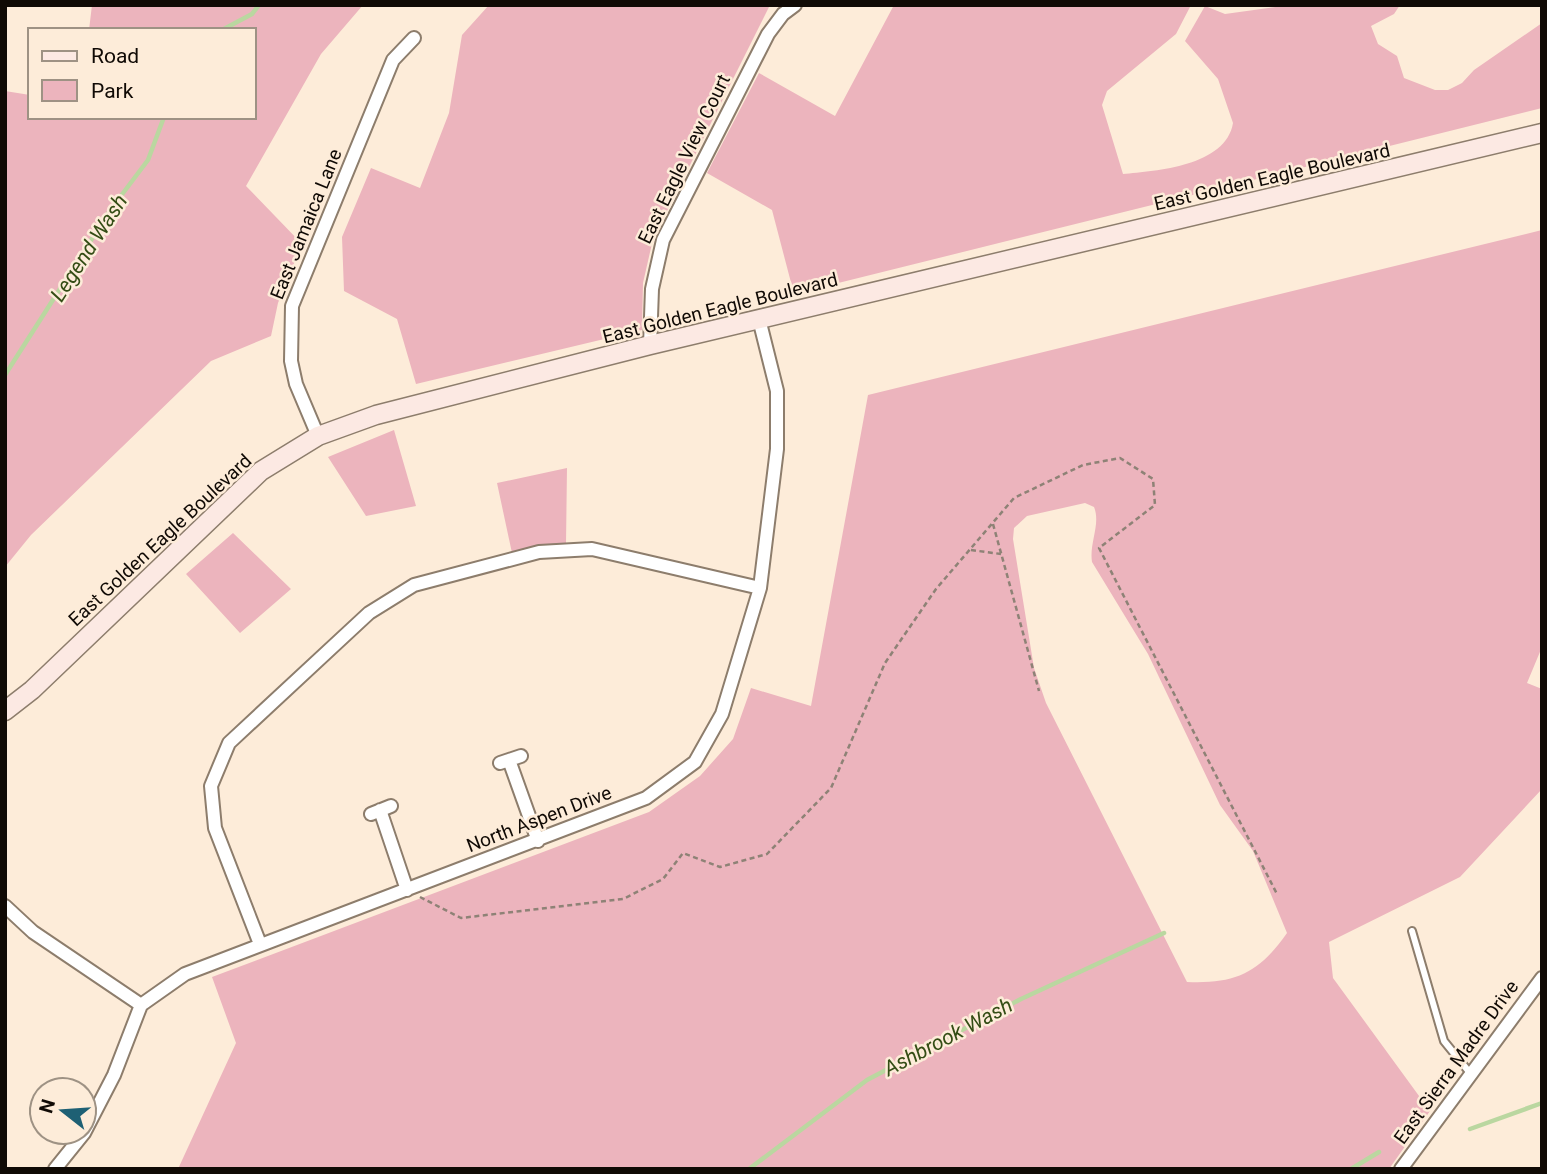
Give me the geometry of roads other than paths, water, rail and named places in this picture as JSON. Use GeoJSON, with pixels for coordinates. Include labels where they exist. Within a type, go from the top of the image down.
{"type":"FeatureCollection","features":[{"type":"Feature","properties":{"kind":"street","name":"East Eagle View Court"},"geometry":{"type":"LineString","coordinates":[[650,345],[652,289],[663,240],[768,34],[783,14],[795,5]]}},
{"type":"Feature","properties":{"kind":"street","name":"East Jamaica Lane"},"geometry":{"type":"LineString","coordinates":[[318,436],[296,384],[291,361],[292,306],[393,60],[414,38]]}},
{"type":"Feature","properties":{"kind":"street","name":"East Golden Eagle Boulevard"},"geometry":{"type":"LineString","coordinates":[[5,711],[32,690],[261,471],[318,436],[376,415],[650,345],[1542,134]]}},
{"type":"Feature","properties":{"kind":"street","name":"North Aspen Drive"},"geometry":{"type":"LineString","coordinates":[[141,1005],[185,974],[646,798],[695,762],[722,714],[760,588],[777,449],[777,391],[759,320]]}},
{"type":"Feature","properties":{"kind":"street"},"geometry":{"type":"LineString","coordinates":[[260,944],[215,828],[211,786],[229,743],[369,613],[414,585],[539,552],[592,549],[760,588]]}},
{"type":"Feature","properties":{"kind":"street"},"geometry":{"type":"LineString","coordinates":[[510,759],[538,841]]}},
{"type":"Feature","properties":{"kind":"street"},"geometry":{"type":"LineString","coordinates":[[381,810],[407,890]]}},
{"type":"Feature","properties":{"kind":"street"},"geometry":{"type":"LineString","coordinates":[[5,906],[33,932],[141,1005],[114,1075],[83,1133],[55,1169]]}},
{"type":"Feature","properties":{"kind":"street","name":"East Sierra Madre Drive"},"geometry":{"type":"LineString","coordinates":[[1401,1169],[1542,978]]}},
{"type":"Feature","properties":{"kind":"lane"},"geometry":{"type":"LineString","coordinates":[[1412,931],[1444,1041],[1470,1073]]}},
{"type":"Feature","properties":{"kind":"waterway","name":"Legend Wash"},"geometry":{"type":"LineString","coordinates":[[226,28],[252,14],[259,5]]}},
{"type":"Feature","properties":{"kind":"waterway","name":"Legend Wash"},"geometry":{"type":"LineString","coordinates":[[5,375],[111,209],[148,160],[163,119]]}},
{"type":"Feature","properties":{"kind":"waterway","name":"Ashbrook Wash"},"geometry":{"type":"LineString","coordinates":[[749,1169],[867,1080],[1021,999],[1164,933]]}},
{"type":"Feature","properties":{"kind":"waterway"},"geometry":{"type":"LineString","coordinates":[[1470,1129],[1542,1103]]}},
{"type":"Feature","properties":{"kind":"waterway"},"geometry":{"type":"LineString","coordinates":[[1351,1169],[1379,1152]]}}]}
